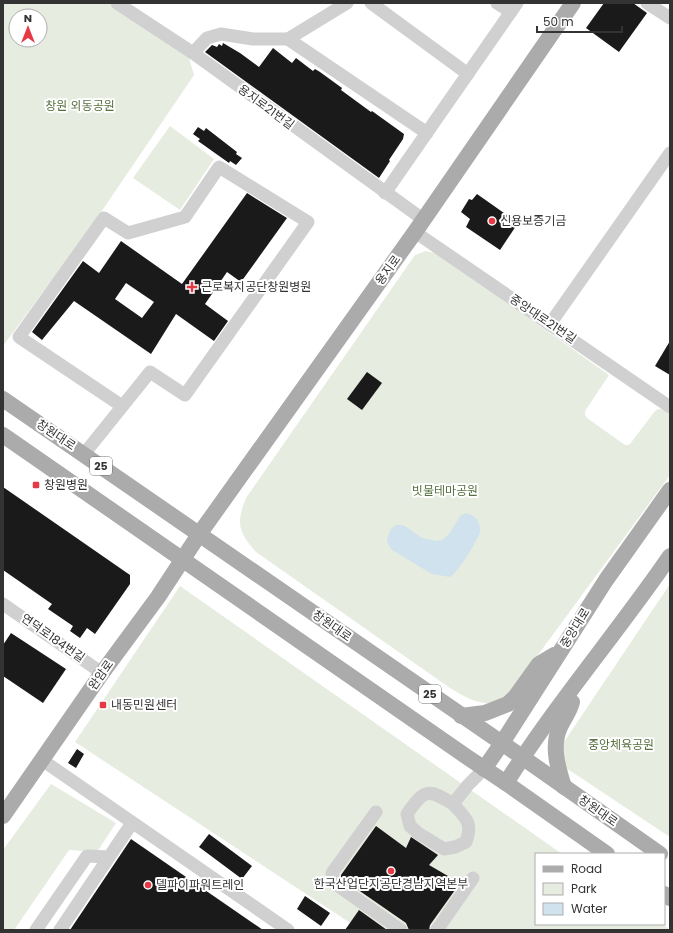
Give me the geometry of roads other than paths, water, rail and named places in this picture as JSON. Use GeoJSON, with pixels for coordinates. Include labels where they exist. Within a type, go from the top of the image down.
{"type":"FeatureCollection","features":[{"type":"Feature","properties":{"kind":"main road","name":"용지로"},"geometry":{"type":"LineString","coordinates":[[200,534],[420,226],[573,3]]}},
{"type":"Feature","properties":{"kind":"main road","name":"창원대로"},"geometry":{"type":"LineString","coordinates":[[3,399],[502,743],[659,853]]}},
{"type":"Feature","properties":{"kind":"main road","name":"25"},"geometry":{"type":"LineString","coordinates":[[3,435],[606,853]]}},
{"type":"Feature","properties":{"kind":"main road","name":"중앙대로"},"geometry":{"type":"LineString","coordinates":[[484,769],[606,580],[670,490]]}},
{"type":"Feature","properties":{"kind":"main road","name":"완암로"},"geometry":{"type":"LineString","coordinates":[[3,816],[200,534]]}},
{"type":"Feature","properties":{"kind":"main road"},"geometry":{"type":"LineString","coordinates":[[506,783],[536,737],[640,600],[670,556]]}},
{"type":"Feature","properties":{"kind":"main road"},"geometry":{"type":"LineString","coordinates":[[461,716],[485,713],[508,704],[516,696],[540,664],[562,649]]}},
{"type":"Feature","properties":{"kind":"main road"},"geometry":{"type":"LineString","coordinates":[[564,787],[556,759],[556,740],[563,720],[571,708],[575,686]]}},
{"type":"Feature","properties":{"kind":"street","name":"용지로21번길"},"geometry":{"type":"LineString","coordinates":[[117,3],[193,53],[385,193],[420,226]]}},
{"type":"Feature","properties":{"kind":"street"},"geometry":{"type":"LineString","coordinates":[[193,53],[207,38],[221,34],[253,39],[288,38],[347,3]]}},
{"type":"Feature","properties":{"kind":"street"},"geometry":{"type":"LineString","coordinates":[[370,3],[468,74]]}},
{"type":"Feature","properties":{"kind":"street"},"geometry":{"type":"LineString","coordinates":[[385,193],[514,8],[497,3]]}},
{"type":"Feature","properties":{"kind":"street"},"geometry":{"type":"LineString","coordinates":[[648,3],[670,18]]}},
{"type":"Feature","properties":{"kind":"street"},"geometry":{"type":"LineString","coordinates":[[288,38],[427,133]]}},
{"type":"Feature","properties":{"kind":"street"},"geometry":{"type":"LineString","coordinates":[[550,324],[670,153]]}},
{"type":"Feature","properties":{"kind":"street"},"geometry":{"type":"LineString","coordinates":[[84,454],[150,372],[185,395],[308,222],[219,167],[185,218],[128,233],[104,218],[19,337],[122,406]]}},
{"type":"Feature","properties":{"kind":"street","name":"중앙대로21번길"},"geometry":{"type":"LineString","coordinates":[[420,226],[550,324],[670,407]]}},
{"type":"Feature","properties":{"kind":"street","name":"연덕로184번길"},"geometry":{"type":"LineString","coordinates":[[3,604],[102,673]]}},
{"type":"Feature","properties":{"kind":"street"},"geometry":{"type":"LineString","coordinates":[[42,760],[288,930]]}},
{"type":"Feature","properties":{"kind":"street"},"geometry":{"type":"LineString","coordinates":[[453,804],[468,785],[484,769]]}},
{"type":"Feature","properties":{"kind":"street"},"geometry":{"type":"LineString","coordinates":[[426,794],[437,794],[453,804],[466,818],[470,831],[466,842],[455,847],[444,848],[418,833],[410,826],[407,814],[417,800],[426,794]]}},
{"type":"Feature","properties":{"kind":"street"},"geometry":{"type":"LineString","coordinates":[[376,812],[332,873],[334,883],[401,930]]}},
{"type":"Feature","properties":{"kind":"street"},"geometry":{"type":"LineString","coordinates":[[60,930],[132,823]]}},
{"type":"Feature","properties":{"kind":"street"},"geometry":{"type":"LineString","coordinates":[[36,930],[87,856],[109,857]]}},
{"type":"Feature","properties":{"kind":"street"},"geometry":{"type":"LineString","coordinates":[[437,930],[474,878]]}},
{"type":"Feature","properties":{"kind":"water"},"geometry":{"type":"Polygon","coordinates":[[[466,513],[473,516],[479,522],[480,532],[467,556],[454,574],[450,577],[432,574],[392,550],[388,544],[387,539],[391,529],[396,525],[405,526],[422,538],[436,541],[442,540],[449,534],[461,515],[466,513]]]}},
{"type":"Feature","properties":{"kind":"place","name":"신용보증기금"},"geometry":{"type":"Point","coordinates":[492,221]}},
{"type":"Feature","properties":{"kind":"place","name":"근로복지공단창원병원"},"geometry":{"type":"Point","coordinates":[192,287]}},
{"type":"Feature","properties":{"kind":"place","name":"창원병원"},"geometry":{"type":"Point","coordinates":[36,485]}},
{"type":"Feature","properties":{"kind":"place","name":"내동민원센터"},"geometry":{"type":"Point","coordinates":[103,705]}},
{"type":"Feature","properties":{"kind":"place","name":"한국산업단지공단경남지역본부"},"geometry":{"type":"Point","coordinates":[391,871]}},
{"type":"Feature","properties":{"kind":"place","name":"델파이파워트레인"},"geometry":{"type":"Point","coordinates":[148,885]}},
{"type":"Feature","properties":{"kind":"park label","name":"창원 외동공원"},"geometry":{"type":"Point","coordinates":[80,106]}},
{"type":"Feature","properties":{"kind":"park label","name":"빗물테마공원"},"geometry":{"type":"Point","coordinates":[445,491]}},
{"type":"Feature","properties":{"kind":"park label","name":"중앙체육공원"},"geometry":{"type":"Point","coordinates":[621,745]}}]}
